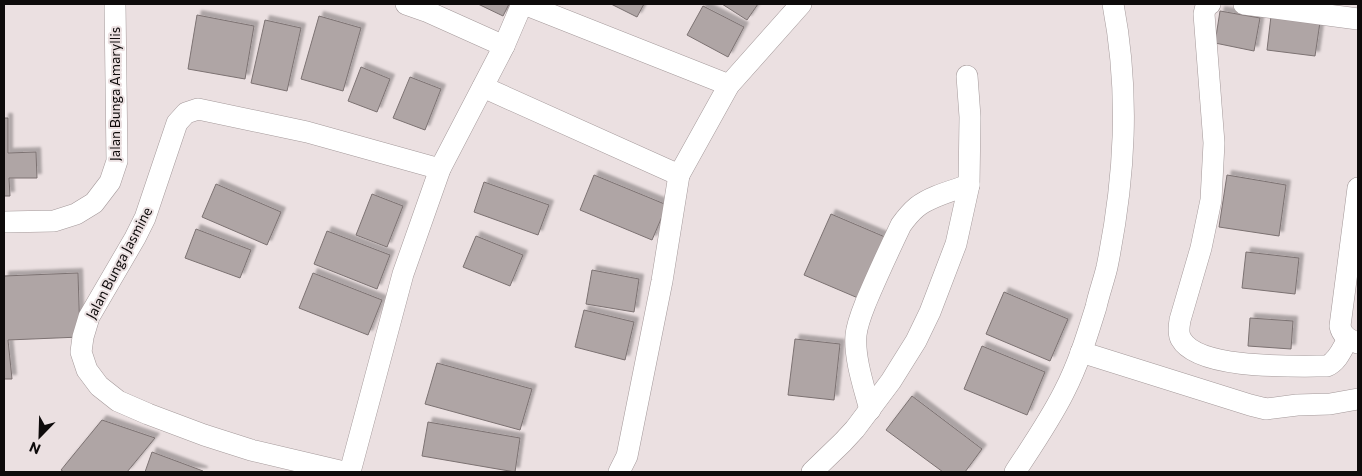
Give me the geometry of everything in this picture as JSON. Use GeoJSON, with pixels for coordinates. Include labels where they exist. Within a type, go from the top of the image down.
{"type":"FeatureCollection","features":[{"type":"Feature","properties":{"kind":"street","name":"Jalan Bunga Amaryllis"},"geometry":{"type":"LineString","coordinates":[[4,222],[54,221],[76,214],[94,203],[110,182],[117,161],[115,4]]}},
{"type":"Feature","properties":{"kind":"street"},"geometry":{"type":"LineString","coordinates":[[406,4],[504,46]]}},
{"type":"Feature","properties":{"kind":"street"},"geometry":{"type":"LineString","coordinates":[[350,472],[402,274],[440,169],[504,46],[523,4],[729,85]]}},
{"type":"Feature","properties":{"kind":"street"},"geometry":{"type":"LineString","coordinates":[[618,472],[627,456],[662,282],[679,175],[729,85],[801,4]]}},
{"type":"Feature","properties":{"kind":"street"},"geometry":{"type":"LineString","coordinates":[[1015,472],[1039,436],[1065,390],[1088,332],[1107,268],[1120,181],[1124,129],[1123,75],[1118,28],[1113,4]]}},
{"type":"Feature","properties":{"kind":"street"},"geometry":{"type":"LineString","coordinates":[[1210,4],[1206,6],[1204,14],[1214,143],[1211,200],[1201,248],[1180,320],[1180,339],[1195,352],[1212,358],[1250,364],[1288,366],[1327,366],[1332,364],[1353,341],[1341,332],[1340,326],[1354,251],[1358,188]]}},
{"type":"Feature","properties":{"kind":"street"},"geometry":{"type":"LineString","coordinates":[[1244,4],[1358,19]]}},
{"type":"Feature","properties":{"kind":"street"},"geometry":{"type":"LineString","coordinates":[[812,472],[844,442],[870,410],[912,349],[930,312],[956,244],[969,185],[970,117],[967,76]]}},
{"type":"Feature","properties":{"kind":"street"},"geometry":{"type":"LineString","coordinates":[[483,86],[679,175]]}},
{"type":"Feature","properties":{"kind":"street","name":"Jalan Bunga Jasmine"},"geometry":{"type":"LineString","coordinates":[[344,472],[251,450],[148,414],[118,401],[99,386],[87,370],[82,352],[82,337],[89,317],[145,218],[177,122],[186,113],[198,109],[307,132],[440,169]]}},
{"type":"Feature","properties":{"kind":"street"},"geometry":{"type":"LineString","coordinates":[[870,410],[860,372],[856,349],[856,334],[861,314],[870,292],[901,225],[908,216],[918,206],[929,200],[969,185]]}},
{"type":"Feature","properties":{"kind":"street"},"geometry":{"type":"LineString","coordinates":[[1081,352],[1266,409],[1297,405],[1330,404],[1358,399]]}},
{"type":"Feature","properties":{"kind":"building"},"geometry":{"type":"Polygon","coordinates":[[[478,4],[509,4],[503,16],[478,4]]]}},
{"type":"Feature","properties":{"kind":"building"},"geometry":{"type":"Polygon","coordinates":[[[611,4],[644,4],[637,17],[611,4]]]}},
{"type":"Feature","properties":{"kind":"building"},"geometry":{"type":"Polygon","coordinates":[[[722,4],[758,4],[747,20],[722,4]]]}},
{"type":"Feature","properties":{"kind":"building"},"geometry":{"type":"Polygon","coordinates":[[[703,6],[744,27],[728,57],[687,35],[703,6]]]}},
{"type":"Feature","properties":{"kind":"building"},"geometry":{"type":"Polygon","coordinates":[[[1220,11],[1260,18],[1254,51],[1215,43],[1220,11]]]}},
{"type":"Feature","properties":{"kind":"building"},"geometry":{"type":"Polygon","coordinates":[[[197,15],[254,26],[245,79],[188,69],[197,15]]]}},
{"type":"Feature","properties":{"kind":"building"},"geometry":{"type":"Polygon","coordinates":[[[319,16],[361,28],[343,91],[301,79],[319,16]]]}},
{"type":"Feature","properties":{"kind":"building"},"geometry":{"type":"Polygon","coordinates":[[[1271,16],[1320,22],[1315,56],[1267,50],[1271,16]]]}},
{"type":"Feature","properties":{"kind":"building"},"geometry":{"type":"Polygon","coordinates":[[[265,20],[301,28],[287,91],[251,83],[265,20]]]}},
{"type":"Feature","properties":{"kind":"building"},"geometry":{"type":"Polygon","coordinates":[[[361,67],[390,79],[377,112],[348,101],[361,67]]]}},
{"type":"Feature","properties":{"kind":"building"},"geometry":{"type":"Polygon","coordinates":[[[410,77],[441,89],[425,130],[393,118],[410,77]]]}},
{"type":"Feature","properties":{"kind":"building"},"geometry":{"type":"Polygon","coordinates":[[[4,118],[8,118],[8,153],[36,152],[37,178],[9,178],[10,196],[4,196],[4,118]]]}},
{"type":"Feature","properties":{"kind":"building"},"geometry":{"type":"Polygon","coordinates":[[[594,175],[667,205],[652,240],[580,210],[594,175]]]}},
{"type":"Feature","properties":{"kind":"building"},"geometry":{"type":"Polygon","coordinates":[[[1227,175],[1286,185],[1279,236],[1219,227],[1227,175]]]}},
{"type":"Feature","properties":{"kind":"building"},"geometry":{"type":"Polygon","coordinates":[[[484,182],[549,205],[538,235],[474,212],[484,182]]]}},
{"type":"Feature","properties":{"kind":"building"},"geometry":{"type":"Polygon","coordinates":[[[216,184],[281,212],[267,245],[202,217],[216,184]]]}},
{"type":"Feature","properties":{"kind":"building"},"geometry":{"type":"Polygon","coordinates":[[[372,194],[403,206],[387,247],[356,235],[372,194]]]}},
{"type":"Feature","properties":{"kind":"building"},"geometry":{"type":"Polygon","coordinates":[[[831,214],[885,237],[858,298],[804,275],[831,214]]]}},
{"type":"Feature","properties":{"kind":"building"},"geometry":{"type":"Polygon","coordinates":[[[196,229],[251,250],[240,278],[185,258],[196,229]]]}},
{"type":"Feature","properties":{"kind":"building"},"geometry":{"type":"Polygon","coordinates":[[[327,231],[390,255],[377,289],[314,264],[327,231]]]}},
{"type":"Feature","properties":{"kind":"building"},"geometry":{"type":"Polygon","coordinates":[[[476,236],[523,255],[510,286],[463,267],[476,236]]]}},
{"type":"Feature","properties":{"kind":"building"},"geometry":{"type":"Polygon","coordinates":[[[1246,252],[1299,258],[1295,294],[1242,288],[1246,252]]]}},
{"type":"Feature","properties":{"kind":"building"},"geometry":{"type":"Polygon","coordinates":[[[592,270],[639,279],[634,312],[586,304],[592,270]]]}},
{"type":"Feature","properties":{"kind":"building"},"geometry":{"type":"Polygon","coordinates":[[[78,273],[80,337],[8,340],[12,379],[4,379],[4,276],[78,273]]]}},
{"type":"Feature","properties":{"kind":"building"},"geometry":{"type":"Polygon","coordinates":[[[313,273],[382,300],[368,335],[299,308],[313,273]]]}},
{"type":"Feature","properties":{"kind":"building"},"geometry":{"type":"Polygon","coordinates":[[[1004,292],[1068,319],[1050,361],[986,334],[1004,292]]]}},
{"type":"Feature","properties":{"kind":"building"},"geometry":{"type":"Polygon","coordinates":[[[584,310],[634,322],[625,360],[575,347],[584,310]]]}},
{"type":"Feature","properties":{"kind":"building"},"geometry":{"type":"Polygon","coordinates":[[[1250,318],[1293,321],[1291,349],[1248,346],[1250,318]]]}},
{"type":"Feature","properties":{"kind":"building"},"geometry":{"type":"Polygon","coordinates":[[[795,339],[840,344],[834,400],[788,395],[795,339]]]}},
{"type":"Feature","properties":{"kind":"building"},"geometry":{"type":"Polygon","coordinates":[[[982,346],[1045,372],[1027,415],[964,389],[982,346]]]}},
{"type":"Feature","properties":{"kind":"building"},"geometry":{"type":"Polygon","coordinates":[[[437,363],[532,389],[520,430],[425,404],[437,363]]]}},
{"type":"Feature","properties":{"kind":"building"},"geometry":{"type":"Polygon","coordinates":[[[912,396],[982,449],[965,472],[943,472],[886,430],[912,396]]]}},
{"type":"Feature","properties":{"kind":"building"},"geometry":{"type":"Polygon","coordinates":[[[102,420],[155,438],[127,472],[64,472],[61,470],[102,420]]]}},
{"type":"Feature","properties":{"kind":"building"},"geometry":{"type":"Polygon","coordinates":[[[428,422],[520,438],[515,472],[422,456],[428,422]]]}},
{"type":"Feature","properties":{"kind":"building"},"geometry":{"type":"Polygon","coordinates":[[[152,452],[203,471],[203,472],[145,472],[152,452]]]}}]}
